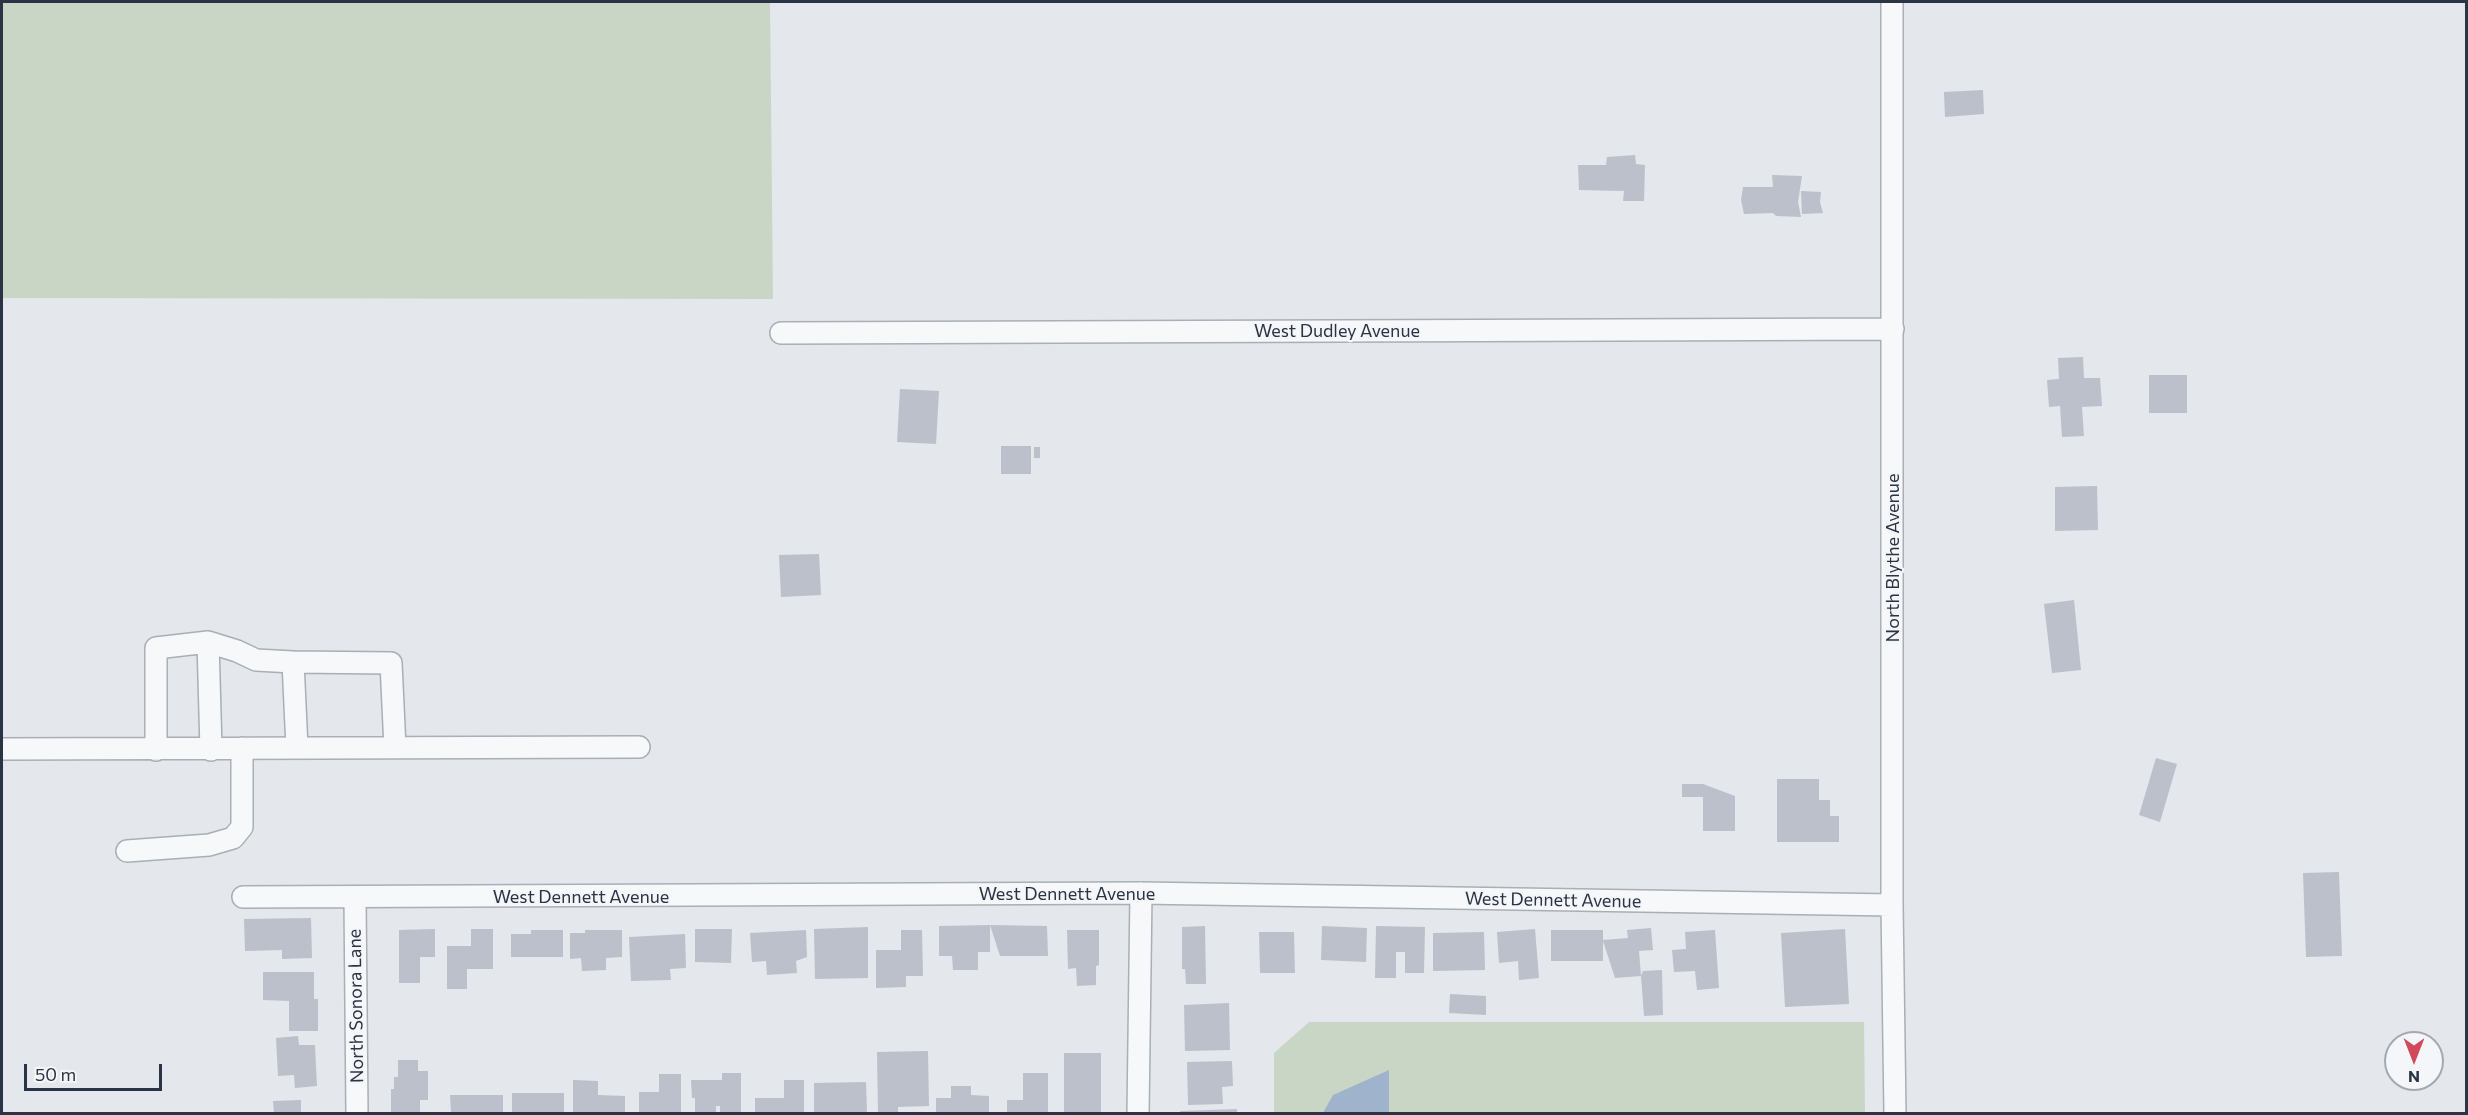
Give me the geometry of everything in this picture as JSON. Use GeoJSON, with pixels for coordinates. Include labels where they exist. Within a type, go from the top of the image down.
{"type":"FeatureCollection","features":[{"type":"Feature","properties":{"kind":"street","name":"North Blythe Avenue"},"geometry":{"type":"LineString","coordinates":[[1892,2],[1892,905],[1895,1113]]}},
{"type":"Feature","properties":{"kind":"street","name":"West Dudley Avenue"},"geometry":{"type":"LineString","coordinates":[[781,333],[1893,329]]}},
{"type":"Feature","properties":{"kind":"street"},"geometry":{"type":"LineString","coordinates":[[208,642],[211,750]]}},
{"type":"Feature","properties":{"kind":"street"},"geometry":{"type":"LineString","coordinates":[[156,750],[156,648],[208,642],[256,660],[390,663],[395,748]]}},
{"type":"Feature","properties":{"kind":"street"},"geometry":{"type":"LineString","coordinates":[[292,662],[297,748]]}},
{"type":"Feature","properties":{"kind":"street"},"geometry":{"type":"LineString","coordinates":[[2,749],[639,747]]}},
{"type":"Feature","properties":{"kind":"street"},"geometry":{"type":"LineString","coordinates":[[127,851],[209,845],[233,838],[242,827],[242,748]]}},
{"type":"Feature","properties":{"kind":"street","name":"West Dennett Avenue"},"geometry":{"type":"LineString","coordinates":[[243,897],[1141,893],[1892,905]]}},
{"type":"Feature","properties":{"kind":"street"},"geometry":{"type":"LineString","coordinates":[[1138,1113],[1141,893]]}},
{"type":"Feature","properties":{"kind":"street","name":"North Sonora Lane"},"geometry":{"type":"LineString","coordinates":[[355,898],[357,1113]]}},
{"type":"Feature","properties":{"kind":"green space"},"geometry":{"type":"Polygon","coordinates":[[[2,2],[770,2],[773,299],[2,298],[2,2]]]}},
{"type":"Feature","properties":{"kind":"green space"},"geometry":{"type":"Polygon","coordinates":[[[1309,1022],[1864,1022],[1865,1113],[1274,1113],[1274,1053],[1309,1022]]]}},
{"type":"Feature","properties":{"kind":"water"},"geometry":{"type":"Polygon","coordinates":[[[1389,1070],[1389,1113],[1323,1113],[1333,1095],[1389,1070]]]}},
{"type":"Feature","properties":{"kind":"building"},"geometry":{"type":"Polygon","coordinates":[[[1983,90],[1984,114],[1945,117],[1944,92],[1983,90]]]}},
{"type":"Feature","properties":{"kind":"building"},"geometry":{"type":"Polygon","coordinates":[[[1635,155],[1636,164],[1645,165],[1644,201],[1623,201],[1624,191],[1579,190],[1578,165],[1606,165],[1607,157],[1635,155]]]}},
{"type":"Feature","properties":{"kind":"building"},"geometry":{"type":"Polygon","coordinates":[[[1772,175],[1802,176],[1798,202],[1801,217],[1776,216],[1773,213],[1744,214],[1741,200],[1743,187],[1773,187],[1772,175]]]}},
{"type":"Feature","properties":{"kind":"building"},"geometry":{"type":"Polygon","coordinates":[[[1801,191],[1821,192],[1820,202],[1823,213],[1802,214],[1801,191]]]}},
{"type":"Feature","properties":{"kind":"building"},"geometry":{"type":"Polygon","coordinates":[[[2083,357],[2084,378],[2100,378],[2102,406],[2082,407],[2084,436],[2062,437],[2060,406],[2049,407],[2047,380],[2059,379],[2058,358],[2083,357]]]}},
{"type":"Feature","properties":{"kind":"building"},"geometry":{"type":"Polygon","coordinates":[[[2149,375],[2187,375],[2187,413],[2149,413],[2149,375]]]}},
{"type":"Feature","properties":{"kind":"building"},"geometry":{"type":"Polygon","coordinates":[[[900,389],[939,391],[936,444],[897,442],[900,389]]]}},
{"type":"Feature","properties":{"kind":"building"},"geometry":{"type":"Polygon","coordinates":[[[1001,446],[1031,446],[1031,474],[1001,474],[1001,446]]]}},
{"type":"Feature","properties":{"kind":"building"},"geometry":{"type":"Polygon","coordinates":[[[1034,447],[1040,447],[1040,458],[1034,458],[1034,447]]]}},
{"type":"Feature","properties":{"kind":"building"},"geometry":{"type":"Polygon","coordinates":[[[2097,486],[2098,530],[2055,531],[2055,487],[2097,486]]]}},
{"type":"Feature","properties":{"kind":"building"},"geometry":{"type":"Polygon","coordinates":[[[819,554],[821,595],[781,597],[779,555],[819,554]]]}},
{"type":"Feature","properties":{"kind":"building"},"geometry":{"type":"Polygon","coordinates":[[[2074,600],[2081,670],[2052,673],[2044,604],[2074,600]]]}},
{"type":"Feature","properties":{"kind":"building"},"geometry":{"type":"Polygon","coordinates":[[[2156,758],[2177,764],[2160,822],[2139,815],[2156,758]]]}},
{"type":"Feature","properties":{"kind":"building"},"geometry":{"type":"Polygon","coordinates":[[[1777,779],[1819,779],[1819,800],[1830,800],[1830,816],[1839,816],[1839,842],[1777,842],[1777,779]]]}},
{"type":"Feature","properties":{"kind":"building"},"geometry":{"type":"Polygon","coordinates":[[[1682,784],[1703,784],[1735,796],[1735,831],[1703,831],[1703,797],[1682,797],[1682,784]]]}},
{"type":"Feature","properties":{"kind":"building"},"geometry":{"type":"Polygon","coordinates":[[[2339,872],[2342,956],[2306,957],[2303,873],[2339,872]]]}},
{"type":"Feature","properties":{"kind":"building"},"geometry":{"type":"Polygon","coordinates":[[[311,918],[312,958],[282,959],[282,950],[245,951],[244,919],[311,918]]]}},
{"type":"Feature","properties":{"kind":"building"},"geometry":{"type":"Polygon","coordinates":[[[990,925],[1047,926],[1048,956],[1000,956],[990,925]]]}},
{"type":"Feature","properties":{"kind":"building"},"geometry":{"type":"Polygon","coordinates":[[[990,925],[990,952],[978,952],[978,970],[953,970],[952,956],[939,956],[939,926],[990,925]]]}},
{"type":"Feature","properties":{"kind":"building"},"geometry":{"type":"Polygon","coordinates":[[[1205,926],[1206,984],[1186,984],[1185,969],[1182,969],[1182,927],[1205,926]]]}},
{"type":"Feature","properties":{"kind":"building"},"geometry":{"type":"Polygon","coordinates":[[[1322,926],[1367,928],[1366,962],[1321,960],[1322,926]]]}},
{"type":"Feature","properties":{"kind":"building"},"geometry":{"type":"Polygon","coordinates":[[[1376,926],[1425,927],[1424,973],[1405,973],[1405,952],[1396,952],[1396,978],[1375,978],[1376,926]]]}},
{"type":"Feature","properties":{"kind":"building"},"geometry":{"type":"Polygon","coordinates":[[[868,927],[868,978],[815,979],[814,929],[868,927]]]}},
{"type":"Feature","properties":{"kind":"building"},"geometry":{"type":"Polygon","coordinates":[[[1651,928],[1653,950],[1639,951],[1641,976],[1615,978],[1603,941],[1603,961],[1551,961],[1551,930],[1603,930],[1603,940],[1628,938],[1627,930],[1651,928]]]}},
{"type":"Feature","properties":{"kind":"building"},"geometry":{"type":"Polygon","coordinates":[[[435,929],[435,957],[420,957],[420,983],[399,983],[399,930],[435,929]]]}},
{"type":"Feature","properties":{"kind":"building"},"geometry":{"type":"Polygon","coordinates":[[[471,929],[493,929],[493,969],[467,969],[467,989],[447,989],[447,946],[471,946],[471,929]]]}},
{"type":"Feature","properties":{"kind":"building"},"geometry":{"type":"Polygon","coordinates":[[[695,929],[732,929],[731,963],[695,962],[695,929]]]}},
{"type":"Feature","properties":{"kind":"building"},"geometry":{"type":"Polygon","coordinates":[[[1535,929],[1539,978],[1519,980],[1518,961],[1499,963],[1497,932],[1535,929]]]}},
{"type":"Feature","properties":{"kind":"building"},"geometry":{"type":"Polygon","coordinates":[[[1845,929],[1849,1004],[1785,1007],[1781,933],[1845,929]]]}},
{"type":"Feature","properties":{"kind":"building"},"geometry":{"type":"Polygon","coordinates":[[[531,930],[563,930],[563,957],[511,957],[511,934],[531,934],[531,930]]]}},
{"type":"Feature","properties":{"kind":"building"},"geometry":{"type":"Polygon","coordinates":[[[585,930],[622,930],[622,957],[606,958],[606,970],[582,971],[581,958],[570,959],[570,933],[585,933],[585,930]]]}},
{"type":"Feature","properties":{"kind":"building"},"geometry":{"type":"Polygon","coordinates":[[[806,930],[807,957],[796,961],[797,973],[767,975],[766,961],[752,962],[750,933],[806,930]]]}},
{"type":"Feature","properties":{"kind":"building"},"geometry":{"type":"Polygon","coordinates":[[[901,930],[922,930],[923,976],[906,976],[906,987],[876,988],[876,950],[901,950],[901,930]]]}},
{"type":"Feature","properties":{"kind":"building"},"geometry":{"type":"Polygon","coordinates":[[[1067,930],[1099,930],[1099,965],[1096,966],[1096,985],[1077,986],[1076,968],[1068,969],[1067,930]]]}},
{"type":"Feature","properties":{"kind":"building"},"geometry":{"type":"Polygon","coordinates":[[[1715,930],[1719,988],[1697,990],[1695,971],[1674,972],[1672,950],[1686,949],[1685,932],[1715,930]]]}},
{"type":"Feature","properties":{"kind":"building"},"geometry":{"type":"Polygon","coordinates":[[[1259,932],[1294,932],[1295,973],[1260,973],[1259,932]]]}},
{"type":"Feature","properties":{"kind":"building"},"geometry":{"type":"Polygon","coordinates":[[[1484,932],[1485,970],[1433,971],[1433,933],[1484,932]]]}},
{"type":"Feature","properties":{"kind":"building"},"geometry":{"type":"Polygon","coordinates":[[[685,934],[686,968],[670,969],[671,980],[631,981],[629,937],[685,934]]]}},
{"type":"Feature","properties":{"kind":"building"},"geometry":{"type":"Polygon","coordinates":[[[1662,970],[1663,1015],[1644,1016],[1641,976],[1643,971],[1662,970]]]}},
{"type":"Feature","properties":{"kind":"building"},"geometry":{"type":"Polygon","coordinates":[[[263,972],[314,972],[314,999],[318,999],[318,1031],[289,1031],[289,1001],[263,1000],[263,972]]]}},
{"type":"Feature","properties":{"kind":"building"},"geometry":{"type":"Polygon","coordinates":[[[1450,994],[1486,996],[1486,1015],[1449,1013],[1450,994]]]}},
{"type":"Feature","properties":{"kind":"building"},"geometry":{"type":"Polygon","coordinates":[[[1229,1003],[1230,1050],[1185,1051],[1184,1005],[1229,1003]]]}},
{"type":"Feature","properties":{"kind":"building"},"geometry":{"type":"Polygon","coordinates":[[[298,1036],[299,1045],[315,1045],[317,1086],[295,1088],[294,1075],[278,1076],[276,1038],[298,1036]]]}},
{"type":"Feature","properties":{"kind":"building"},"geometry":{"type":"Polygon","coordinates":[[[928,1051],[929,1106],[898,1107],[898,1113],[878,1113],[877,1052],[928,1051]]]}},
{"type":"Feature","properties":{"kind":"building"},"geometry":{"type":"Polygon","coordinates":[[[1064,1053],[1101,1053],[1101,1113],[1064,1113],[1064,1053]]]}},
{"type":"Feature","properties":{"kind":"building"},"geometry":{"type":"Polygon","coordinates":[[[398,1060],[418,1060],[418,1071],[428,1071],[428,1100],[420,1100],[420,1113],[391,1113],[391,1089],[394,1089],[394,1077],[398,1077],[398,1060]]]}},
{"type":"Feature","properties":{"kind":"building"},"geometry":{"type":"Polygon","coordinates":[[[1232,1061],[1233,1086],[1222,1087],[1223,1104],[1188,1105],[1187,1062],[1232,1061]]]}},
{"type":"Feature","properties":{"kind":"building"},"geometry":{"type":"Polygon","coordinates":[[[722,1073],[741,1073],[741,1113],[720,1113],[720,1106],[716,1106],[716,1113],[695,1113],[695,1098],[692,1098],[691,1080],[722,1080],[722,1073]]]}},
{"type":"Feature","properties":{"kind":"building"},"geometry":{"type":"Polygon","coordinates":[[[1023,1073],[1048,1073],[1048,1113],[1007,1113],[1007,1100],[1023,1100],[1023,1073]]]}},
{"type":"Feature","properties":{"kind":"building"},"geometry":{"type":"Polygon","coordinates":[[[659,1074],[681,1074],[681,1113],[639,1113],[639,1092],[659,1092],[659,1074]]]}},
{"type":"Feature","properties":{"kind":"building"},"geometry":{"type":"Polygon","coordinates":[[[573,1080],[598,1081],[598,1095],[625,1096],[625,1113],[573,1113],[573,1080]]]}},
{"type":"Feature","properties":{"kind":"building"},"geometry":{"type":"Polygon","coordinates":[[[784,1080],[804,1080],[804,1113],[755,1113],[755,1098],[784,1098],[784,1080]]]}},
{"type":"Feature","properties":{"kind":"building"},"geometry":{"type":"Polygon","coordinates":[[[866,1082],[867,1113],[814,1113],[814,1083],[866,1082]]]}},
{"type":"Feature","properties":{"kind":"building"},"geometry":{"type":"Polygon","coordinates":[[[951,1086],[971,1086],[971,1095],[989,1096],[989,1113],[936,1113],[936,1098],[951,1098],[951,1086]]]}},
{"type":"Feature","properties":{"kind":"building"},"geometry":{"type":"Polygon","coordinates":[[[512,1093],[564,1093],[564,1113],[512,1113],[512,1093]]]}},
{"type":"Feature","properties":{"kind":"building"},"geometry":{"type":"Polygon","coordinates":[[[450,1095],[503,1095],[503,1113],[451,1113],[450,1095]]]}},
{"type":"Feature","properties":{"kind":"building"},"geometry":{"type":"Polygon","coordinates":[[[301,1100],[301,1113],[274,1113],[273,1101],[301,1100]]]}},
{"type":"Feature","properties":{"kind":"building"},"geometry":{"type":"Polygon","coordinates":[[[1237,1109],[1237,1113],[1181,1113],[1180,1111],[1237,1109]]]}}]}
